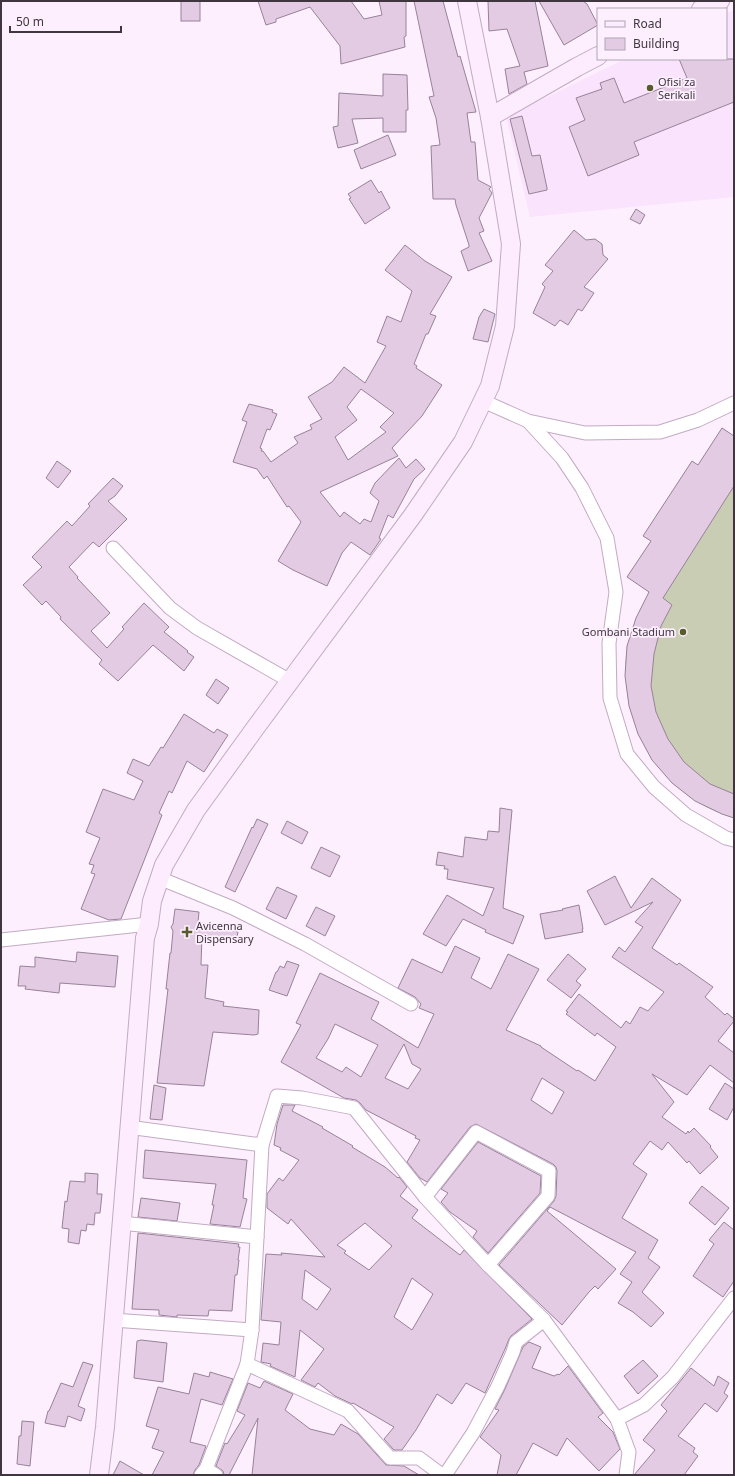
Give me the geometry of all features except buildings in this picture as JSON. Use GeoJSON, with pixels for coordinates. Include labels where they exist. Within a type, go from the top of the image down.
{"type":"FeatureCollection","features":[{"type":"Feature","properties":{"kind":"main road"},"geometry":{"type":"LineString","coordinates":[[99,1475],[105,1427],[128,1127],[145,938],[149,924],[152,901],[164,865],[196,810],[413,515],[463,442],[490,386],[505,326],[511,244],[490,117],[467,1]]}},
{"type":"Feature","properties":{"kind":"main road"},"geometry":{"type":"LineString","coordinates":[[703,8],[720,1]]}},
{"type":"Feature","properties":{"kind":"main road"},"geometry":{"type":"LineString","coordinates":[[490,117],[597,57]]}},
{"type":"Feature","properties":{"kind":"street"},"geometry":{"type":"LineString","coordinates":[[483,401],[528,421],[585,433],[660,432],[698,420],[734,402]]}},
{"type":"Feature","properties":{"kind":"street"},"geometry":{"type":"LineString","coordinates":[[528,421],[562,458],[582,488],[607,538],[616,592],[609,643],[610,698],[627,754],[654,787],[686,815],[726,838],[734,840]]}},
{"type":"Feature","properties":{"kind":"street"},"geometry":{"type":"LineString","coordinates":[[113,548],[170,608],[197,628],[290,681]]}},
{"type":"Feature","properties":{"kind":"street"},"geometry":{"type":"LineString","coordinates":[[160,878],[233,908],[299,941],[411,1004]]}},
{"type":"Feature","properties":{"kind":"street"},"geometry":{"type":"LineString","coordinates":[[1,940],[149,924]]}},
{"type":"Feature","properties":{"kind":"street"},"geometry":{"type":"LineString","coordinates":[[208,1473],[247,1364],[252,1330],[262,1145],[277,1096],[302,1098],[354,1108],[425,1197],[488,1265],[544,1320],[617,1419],[629,1452],[626,1475]]}},
{"type":"Feature","properties":{"kind":"street"},"geometry":{"type":"LineString","coordinates":[[128,1127],[262,1145]]}},
{"type":"Feature","properties":{"kind":"street"},"geometry":{"type":"LineString","coordinates":[[425,1197],[476,1132],[549,1171],[548,1196],[488,1265]]}},
{"type":"Feature","properties":{"kind":"street"},"geometry":{"type":"LineString","coordinates":[[121,1223],[257,1237]]}},
{"type":"Feature","properties":{"kind":"street"},"geometry":{"type":"LineString","coordinates":[[617,1419],[644,1405],[673,1377],[734,1298]]}},
{"type":"Feature","properties":{"kind":"street"},"geometry":{"type":"LineString","coordinates":[[113,1320],[252,1330]]}},
{"type":"Feature","properties":{"kind":"street"},"geometry":{"type":"LineString","coordinates":[[247,1364],[348,1411],[390,1458],[419,1458],[443,1475],[473,1434],[498,1386],[516,1342],[544,1320]]}},
{"type":"Feature","properties":{"kind":"shaded area","name":"Ofisi za Serikali"},"geometry":{"type":"Polygon","coordinates":[[[734,10],[734,197],[530,217],[506,117],[623,60],[727,60],[727,13],[734,10]]]}},
{"type":"Feature","properties":{"kind":"green space","name":"Gombani Stadium"},"geometry":{"type":"Polygon","coordinates":[[[722,428],[734,436],[734,818],[713,810],[694,800],[661,771],[649,753],[631,713],[625,674],[625,662],[632,631],[642,605],[649,592],[627,577],[651,541],[643,536],[692,461],[698,465],[722,428]]]}},
{"type":"Feature","properties":{"kind":"place","name":"Ofisi za Serikali"},"geometry":{"type":"Point","coordinates":[650,88]}},
{"type":"Feature","properties":{"kind":"place","name":"Gombani Stadium"},"geometry":{"type":"Point","coordinates":[683,632]}},
{"type":"Feature","properties":{"kind":"place","name":"Avicenna Dispensary"},"geometry":{"type":"Point","coordinates":[187,932]}}]}
